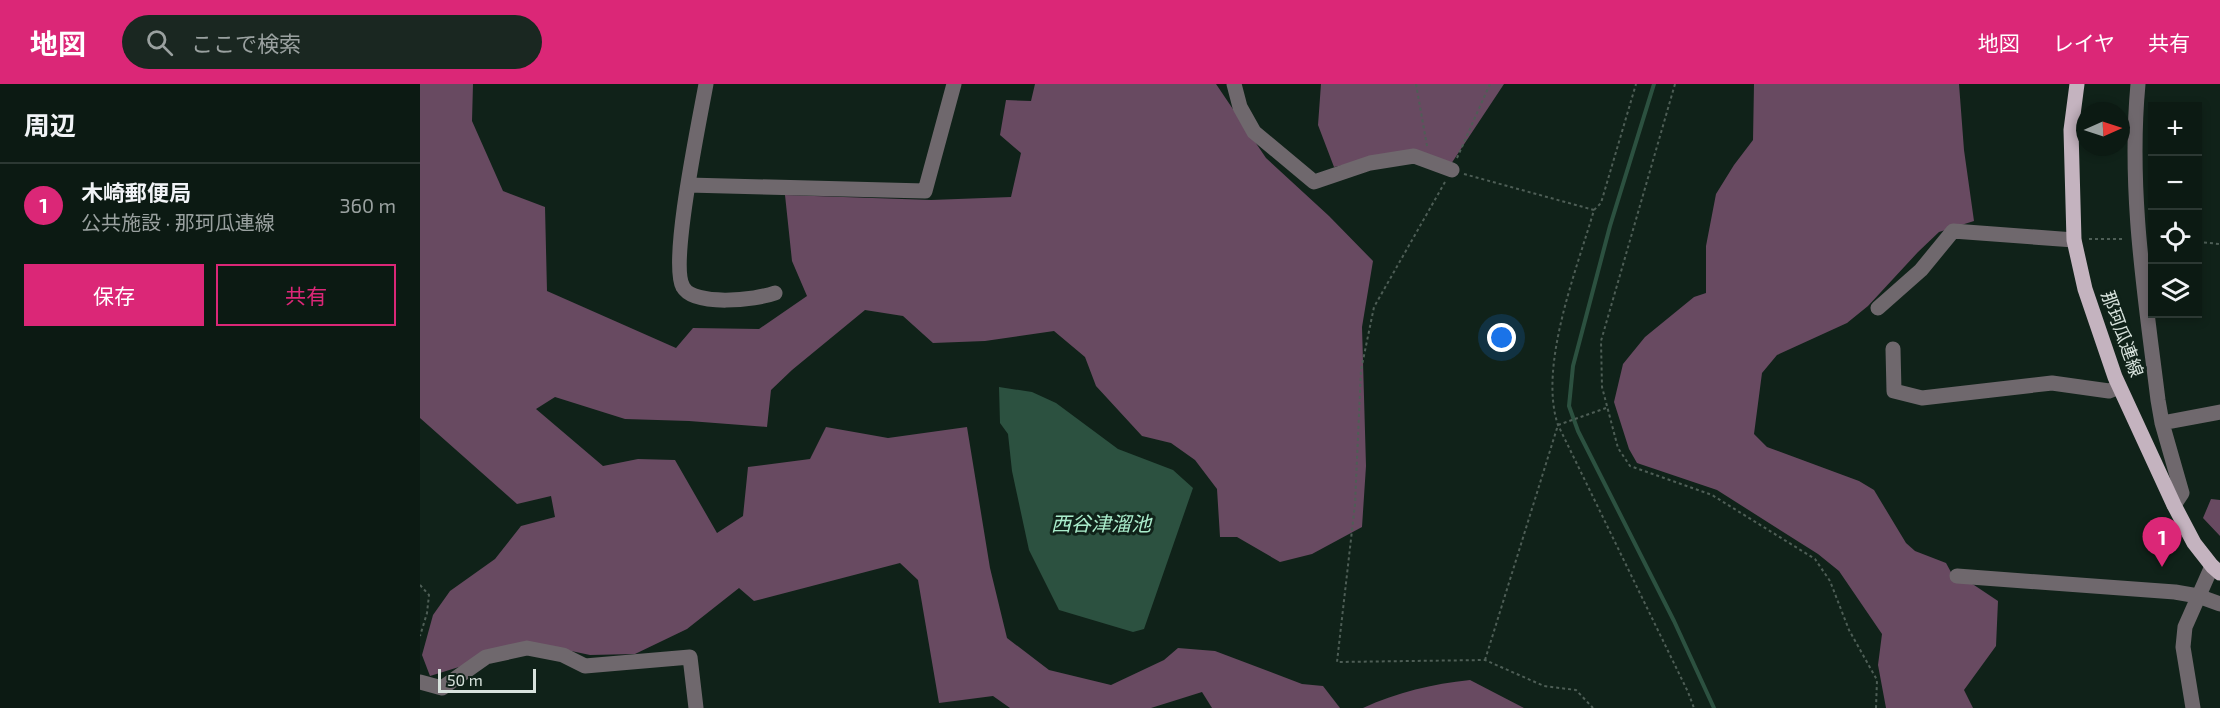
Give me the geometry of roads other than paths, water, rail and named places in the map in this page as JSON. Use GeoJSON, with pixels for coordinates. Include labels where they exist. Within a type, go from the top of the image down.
{"type":"FeatureCollection","features":[{"type":"Feature","properties":{"kind":"main road","name":"那珂瓜連線"},"geometry":{"type":"LineString","coordinates":[[2077,84],[2071,130],[2074,240],[2085,289],[2119,387],[2174,505],[2194,543],[2216,569]]}},
{"type":"Feature","properties":{"kind":"street"},"geometry":{"type":"LineString","coordinates":[[706,84],[682,228],[680,278],[684,290],[700,299],[759,299],[774,293]]}},
{"type":"Feature","properties":{"kind":"street"},"geometry":{"type":"LineString","coordinates":[[688,185],[925,191],[954,84]]}},
{"type":"Feature","properties":{"kind":"street"},"geometry":{"type":"LineString","coordinates":[[1234,84],[1240,107],[1254,132],[1314,182],[1370,163],[1414,156],[1452,170]]}},
{"type":"Feature","properties":{"kind":"street"},"geometry":{"type":"LineString","coordinates":[[2138,84],[2133,144],[2138,238],[2162,423],[2182,493],[2174,505]]}},
{"type":"Feature","properties":{"kind":"street"},"geometry":{"type":"LineString","coordinates":[[1878,308],[1921,270],[1953,231],[2074,240]]}},
{"type":"Feature","properties":{"kind":"street"},"geometry":{"type":"LineString","coordinates":[[1893,349],[1894,391],[1923,398],[2052,383],[2109,391],[2119,387]]}},
{"type":"Feature","properties":{"kind":"street"},"geometry":{"type":"LineString","coordinates":[[2162,423],[2220,412]]}},
{"type":"Feature","properties":{"kind":"street"},"geometry":{"type":"LineString","coordinates":[[2193,708],[2183,647],[2185,627],[2198,596],[2216,569]]}},
{"type":"Feature","properties":{"kind":"street"},"geometry":{"type":"LineString","coordinates":[[1957,576],[2175,592],[2198,596],[2220,604]]}},
{"type":"Feature","properties":{"kind":"street"},"geometry":{"type":"LineString","coordinates":[[420,682],[442,688],[486,657],[526,648],[563,655],[585,666],[690,657],[696,708]]}},
{"type":"Feature","properties":{"kind":"water","name":"西谷津溜池"},"geometry":{"type":"Polygon","coordinates":[[[999,387],[1032,392],[1056,403],[1118,449],[1173,470],[1193,488],[1144,629],[1133,632],[1059,610],[1029,550],[1012,471],[1008,434],[1000,423],[999,387]]]}},
{"type":"Feature","properties":{"kind":"waterway"},"geometry":{"type":"LineString","coordinates":[[1654,84],[1610,226],[1573,366],[1569,406],[1578,431],[1674,621],[1714,708]]}},
{"type":"Feature","properties":{"kind":"place","name":"木崎郵便局"},"geometry":{"type":"Point","coordinates":[2162,567]}}]}
